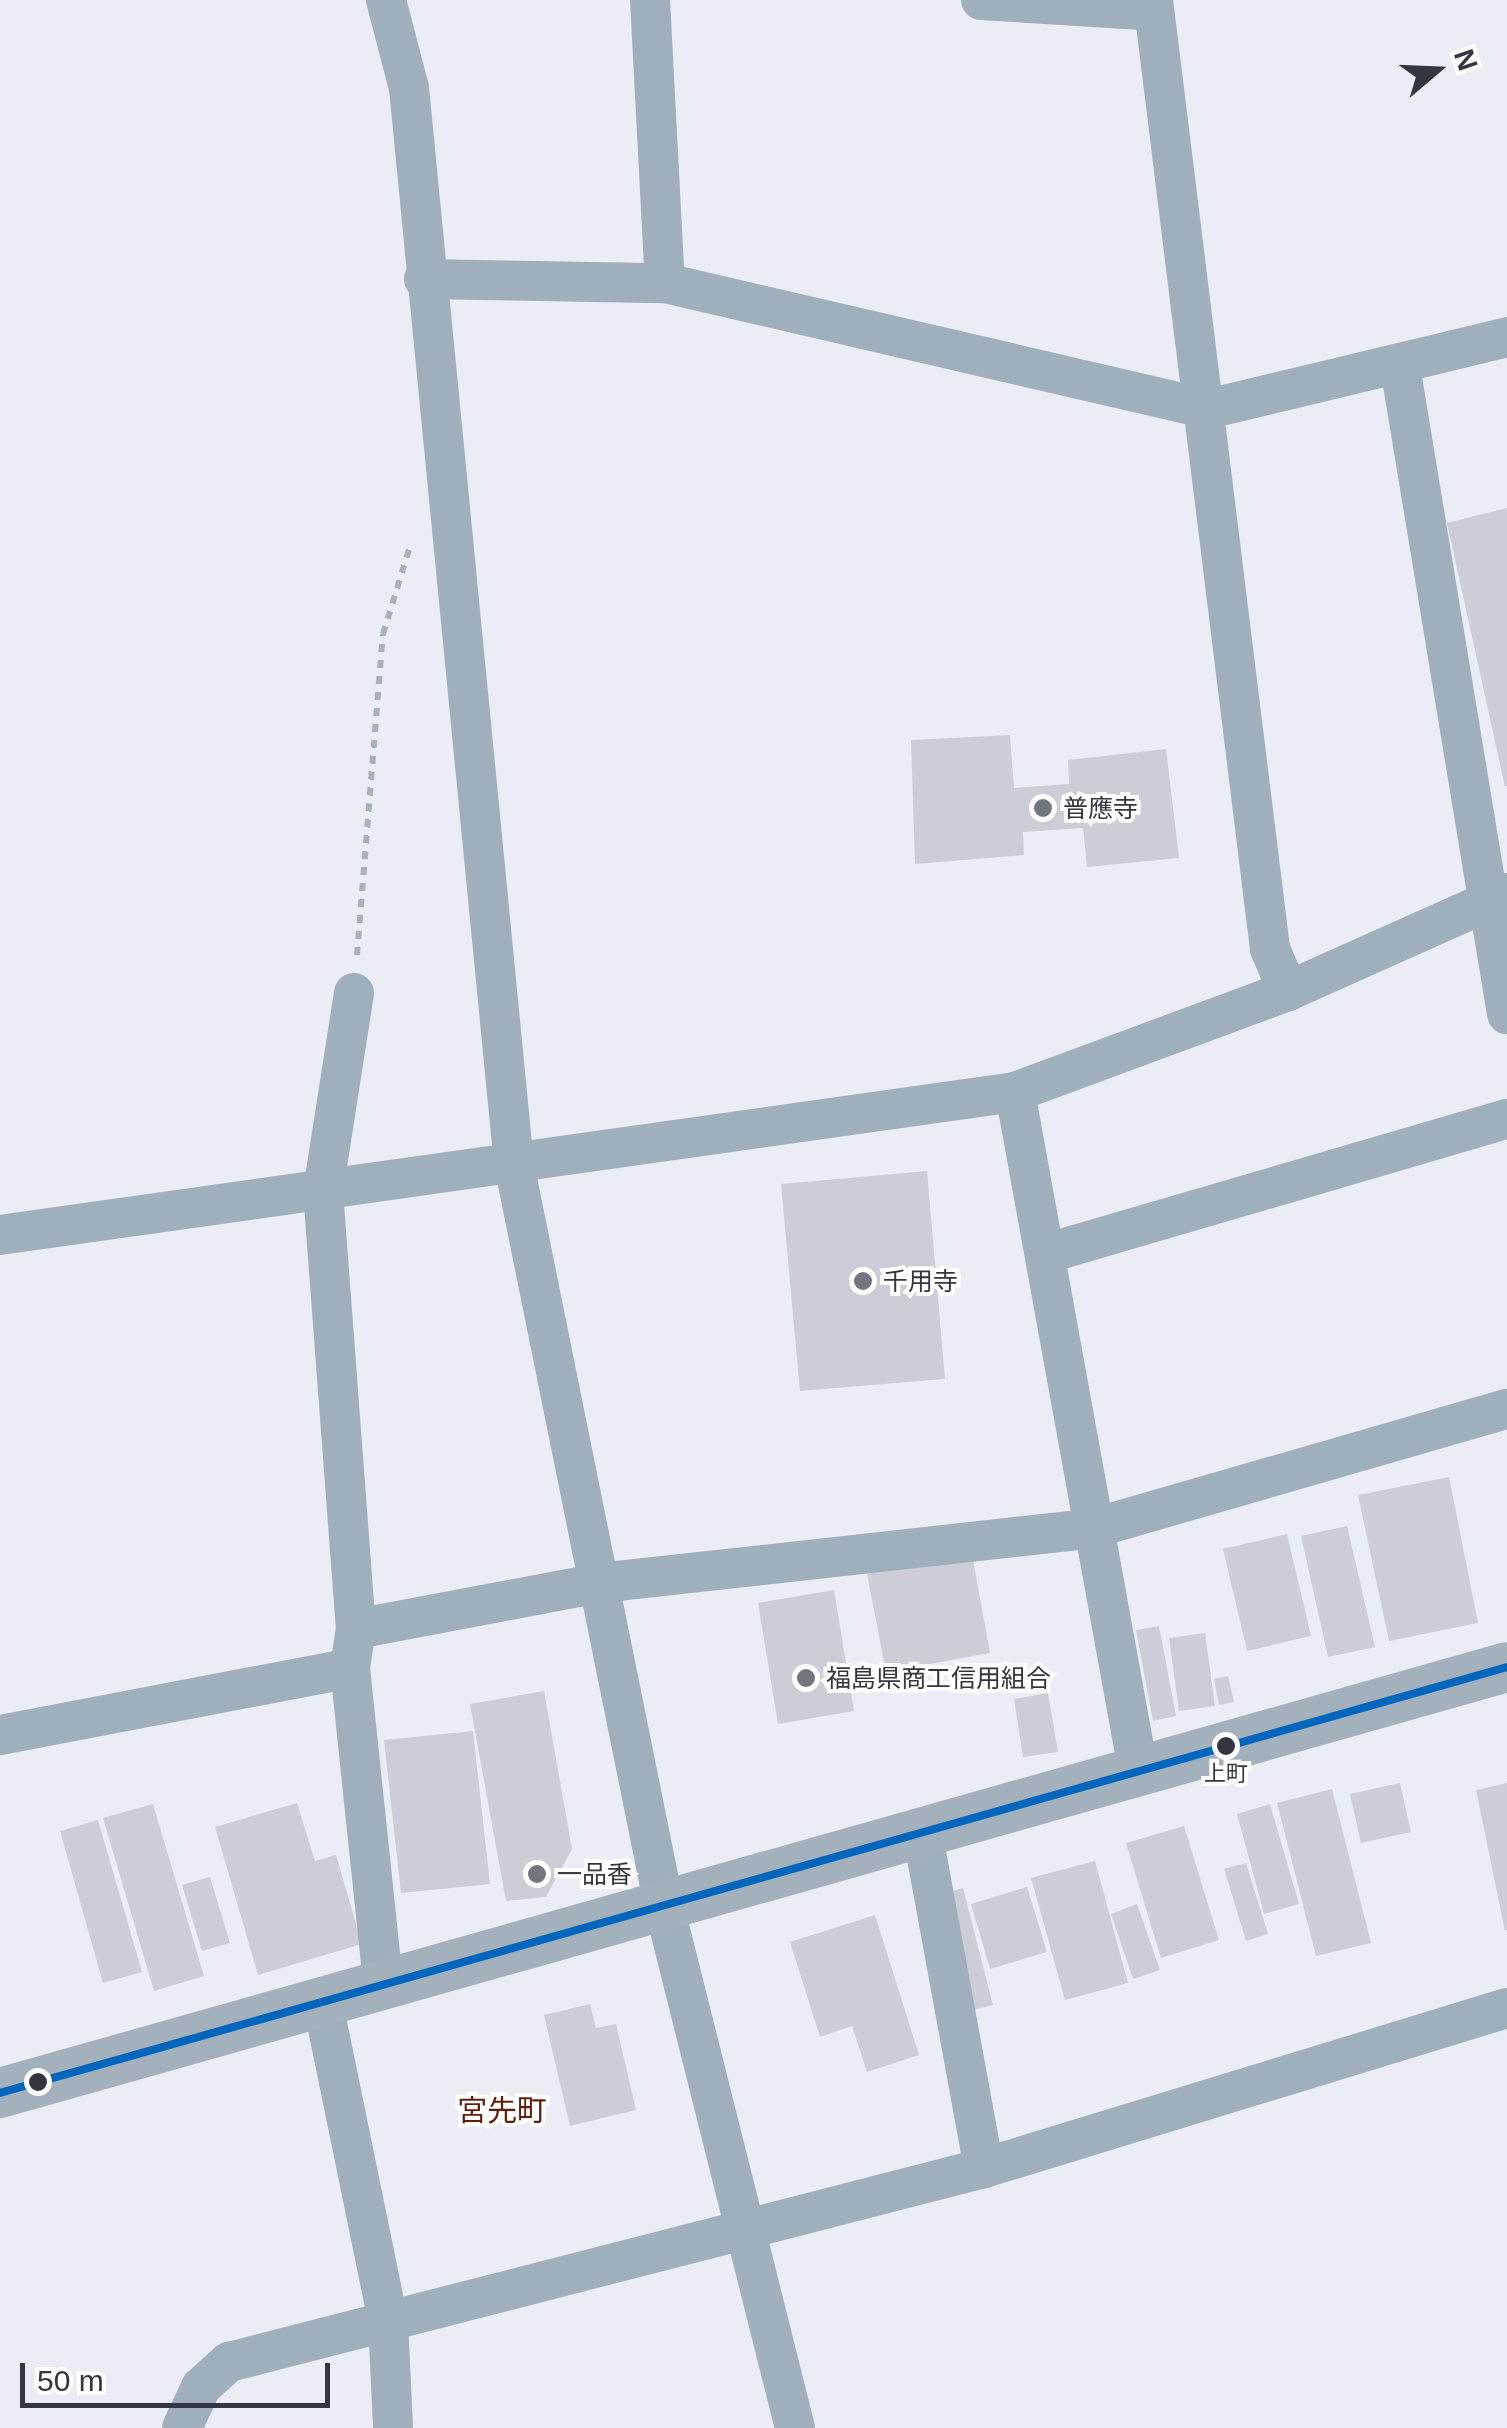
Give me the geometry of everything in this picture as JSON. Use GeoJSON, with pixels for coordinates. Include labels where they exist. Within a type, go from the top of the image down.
{"type":"FeatureCollection","features":[{"type":"Feature","properties":{"kind":"main road"},"geometry":{"type":"LineString","coordinates":[[0,2093],[322,1999],[665,1910],[1507,1667]]}},
{"type":"Feature","properties":{"kind":"street"},"geometry":{"type":"LineString","coordinates":[[386,0],[409,88],[424,278],[514,1164],[665,1910],[794,2428]]}},
{"type":"Feature","properties":{"kind":"street"},"geometry":{"type":"LineString","coordinates":[[650,0],[665,283]]}},
{"type":"Feature","properties":{"kind":"street"},"geometry":{"type":"LineString","coordinates":[[981,0],[1153,6],[1208,409],[1270,949],[1288,991]]}},
{"type":"Feature","properties":{"kind":"street"},"geometry":{"type":"LineString","coordinates":[[424,278],[665,283],[1208,409],[1507,338]]}},
{"type":"Feature","properties":{"kind":"street"},"geometry":{"type":"LineString","coordinates":[[1400,366],[1495,897],[1507,1014]]}},
{"type":"Feature","properties":{"kind":"street"},"geometry":{"type":"LineString","coordinates":[[0,1235],[1015,1092],[1288,991],[1495,897]]}},
{"type":"Feature","properties":{"kind":"street"},"geometry":{"type":"LineString","coordinates":[[354,993],[323,1191],[353,1649],[383,1983]]}},
{"type":"Feature","properties":{"kind":"street"},"geometry":{"type":"LineString","coordinates":[[1015,1092],[1048,1253],[1138,1776]]}},
{"type":"Feature","properties":{"kind":"street"},"geometry":{"type":"LineString","coordinates":[[1048,1253],[1507,1119]]}},
{"type":"Feature","properties":{"kind":"street"},"geometry":{"type":"LineString","coordinates":[[0,1735],[353,1649],[599,1583],[1094,1528],[1507,1408]]}},
{"type":"Feature","properties":{"kind":"street"},"geometry":{"type":"LineString","coordinates":[[923,1836],[984,2168]]}},
{"type":"Feature","properties":{"kind":"street"},"geometry":{"type":"LineString","coordinates":[[322,1999],[388,2321],[392,2428]]}},
{"type":"Feature","properties":{"kind":"street"},"geometry":{"type":"LineString","coordinates":[[182,2428],[201,2386],[229,2362],[744,2233],[984,2168],[1507,2008]]}},
{"type":"Feature","properties":{"kind":"path"},"geometry":{"type":"LineString","coordinates":[[354,993],[383,634],[411,540],[447,507]]}},
{"type":"Feature","properties":{"kind":"building"},"geometry":{"type":"Polygon","coordinates":[[[1507,508],[1507,786],[1505,787],[1447,523],[1507,508]]]}},
{"type":"Feature","properties":{"kind":"building","name":"普應寺"},"geometry":{"type":"Polygon","coordinates":[[[1010,735],[1014,788],[1069,784],[1068,760],[1166,749],[1179,858],[1087,867],[1083,828],[1023,832],[1024,855],[915,864],[911,740],[1010,735]]]}},
{"type":"Feature","properties":{"kind":"building","name":"千用寺"},"geometry":{"type":"Polygon","coordinates":[[[927,1171],[945,1379],[800,1391],[781,1184],[927,1171]]]}},
{"type":"Feature","properties":{"kind":"building"},"geometry":{"type":"Polygon","coordinates":[[[1449,1477],[1478,1623],[1389,1641],[1358,1495],[1449,1477]]]}},
{"type":"Feature","properties":{"kind":"building"},"geometry":{"type":"Polygon","coordinates":[[[1347,1526],[1375,1647],[1328,1657],[1301,1536],[1347,1526]]]}},
{"type":"Feature","properties":{"kind":"building"},"geometry":{"type":"Polygon","coordinates":[[[1287,1534],[1311,1636],[1247,1651],[1223,1549],[1287,1534]]]}},
{"type":"Feature","properties":{"kind":"building"},"geometry":{"type":"Polygon","coordinates":[[[972,1554],[990,1653],[886,1672],[867,1574],[972,1554]]]}},
{"type":"Feature","properties":{"kind":"building"},"geometry":{"type":"Polygon","coordinates":[[[834,1590],[854,1711],[778,1724],[758,1603],[834,1590]]]}},
{"type":"Feature","properties":{"kind":"building"},"geometry":{"type":"Polygon","coordinates":[[[1159,1626],[1176,1716],[1153,1721],[1136,1630],[1159,1626]]]}},
{"type":"Feature","properties":{"kind":"building"},"geometry":{"type":"Polygon","coordinates":[[[1205,1633],[1215,1706],[1179,1711],[1169,1638],[1205,1633]]]}},
{"type":"Feature","properties":{"kind":"building"},"geometry":{"type":"Polygon","coordinates":[[[1228,1676],[1234,1702],[1219,1705],[1214,1679],[1228,1676]]]}},
{"type":"Feature","properties":{"kind":"building"},"geometry":{"type":"Polygon","coordinates":[[[544,1691],[572,1849],[546,1897],[506,1901],[470,1704],[544,1691]]]}},
{"type":"Feature","properties":{"kind":"building"},"geometry":{"type":"Polygon","coordinates":[[[1048,1693],[1058,1752],[1023,1757],[1014,1699],[1048,1693]]]}},
{"type":"Feature","properties":{"kind":"building"},"geometry":{"type":"Polygon","coordinates":[[[473,1731],[490,1884],[401,1893],[384,1740],[473,1731]]]}},
{"type":"Feature","properties":{"kind":"building"},"geometry":{"type":"Polygon","coordinates":[[[1400,1783],[1411,1832],[1361,1843],[1350,1794],[1400,1783]]]}},
{"type":"Feature","properties":{"kind":"building"},"geometry":{"type":"Polygon","coordinates":[[[1507,1783],[1507,1930],[1505,1931],[1476,1790],[1507,1783]]]}},
{"type":"Feature","properties":{"kind":"building"},"geometry":{"type":"Polygon","coordinates":[[[1332,1789],[1371,1943],[1316,1956],[1277,1803],[1332,1789]]]}},
{"type":"Feature","properties":{"kind":"building"},"geometry":{"type":"Polygon","coordinates":[[[297,1803],[315,1861],[336,1855],[362,1944],[258,1975],[215,1827],[297,1803]]]}},
{"type":"Feature","properties":{"kind":"building"},"geometry":{"type":"Polygon","coordinates":[[[153,1804],[204,1976],[154,1991],[103,1818],[153,1804]]]}},
{"type":"Feature","properties":{"kind":"building"},"geometry":{"type":"Polygon","coordinates":[[[1270,1804],[1299,1904],[1264,1914],[1237,1814],[1270,1804]]]}},
{"type":"Feature","properties":{"kind":"building"},"geometry":{"type":"Polygon","coordinates":[[[98,1820],[142,1972],[103,1983],[60,1831],[98,1820]]]}},
{"type":"Feature","properties":{"kind":"building"},"geometry":{"type":"Polygon","coordinates":[[[1184,1826],[1219,1940],[1161,1958],[1126,1843],[1184,1826]]]}},
{"type":"Feature","properties":{"kind":"building"},"geometry":{"type":"Polygon","coordinates":[[[1095,1861],[1128,1983],[1065,2000],[1031,1878],[1095,1861]]]}},
{"type":"Feature","properties":{"kind":"building"},"geometry":{"type":"Polygon","coordinates":[[[1246,1863],[1268,1934],[1246,1941],[1224,1869],[1246,1863]]]}},
{"type":"Feature","properties":{"kind":"building"},"geometry":{"type":"Polygon","coordinates":[[[210,1877],[230,1943],[202,1951],[182,1885],[210,1877]]]}},
{"type":"Feature","properties":{"kind":"building"},"geometry":{"type":"Polygon","coordinates":[[[1027,1887],[1047,1952],[990,1969],[971,1904],[1027,1887]]]}},
{"type":"Feature","properties":{"kind":"building"},"geometry":{"type":"Polygon","coordinates":[[[963,1888],[993,2005],[966,2012],[935,1896],[963,1888]]]}},
{"type":"Feature","properties":{"kind":"building"},"geometry":{"type":"Polygon","coordinates":[[[1137,1904],[1160,1970],[1133,1979],[1111,1914],[1137,1904]]]}},
{"type":"Feature","properties":{"kind":"building"},"geometry":{"type":"Polygon","coordinates":[[[875,1915],[919,2055],[867,2072],[852,2026],[820,2037],[790,1942],[875,1915]]]}},
{"type":"Feature","properties":{"kind":"building"},"geometry":{"type":"Polygon","coordinates":[[[590,2004],[596,2028],[616,2024],[636,2110],[570,2126],[544,2015],[590,2004]]]}},
{"type":"Feature","properties":{"kind":"transit line"},"geometry":{"type":"LineString","coordinates":[[0,2093],[1507,1667]]}},
{"type":"Feature","properties":{"kind":"place","name":"普應寺"},"geometry":{"type":"Point","coordinates":[1043,808]}},
{"type":"Feature","properties":{"kind":"place","name":"千用寺"},"geometry":{"type":"Point","coordinates":[863,1281]}},
{"type":"Feature","properties":{"kind":"place","name":"福島県商工信用組合"},"geometry":{"type":"Point","coordinates":[806,1678]}},
{"type":"Feature","properties":{"kind":"place","name":"上町"},"geometry":{"type":"Point","coordinates":[1226,1746]}},
{"type":"Feature","properties":{"kind":"place","name":"一品香"},"geometry":{"type":"Point","coordinates":[537,1874]}},
{"type":"Feature","properties":{"kind":"district","name":"宮先町"},"geometry":{"type":"Point","coordinates":[502,2111]}}]}
